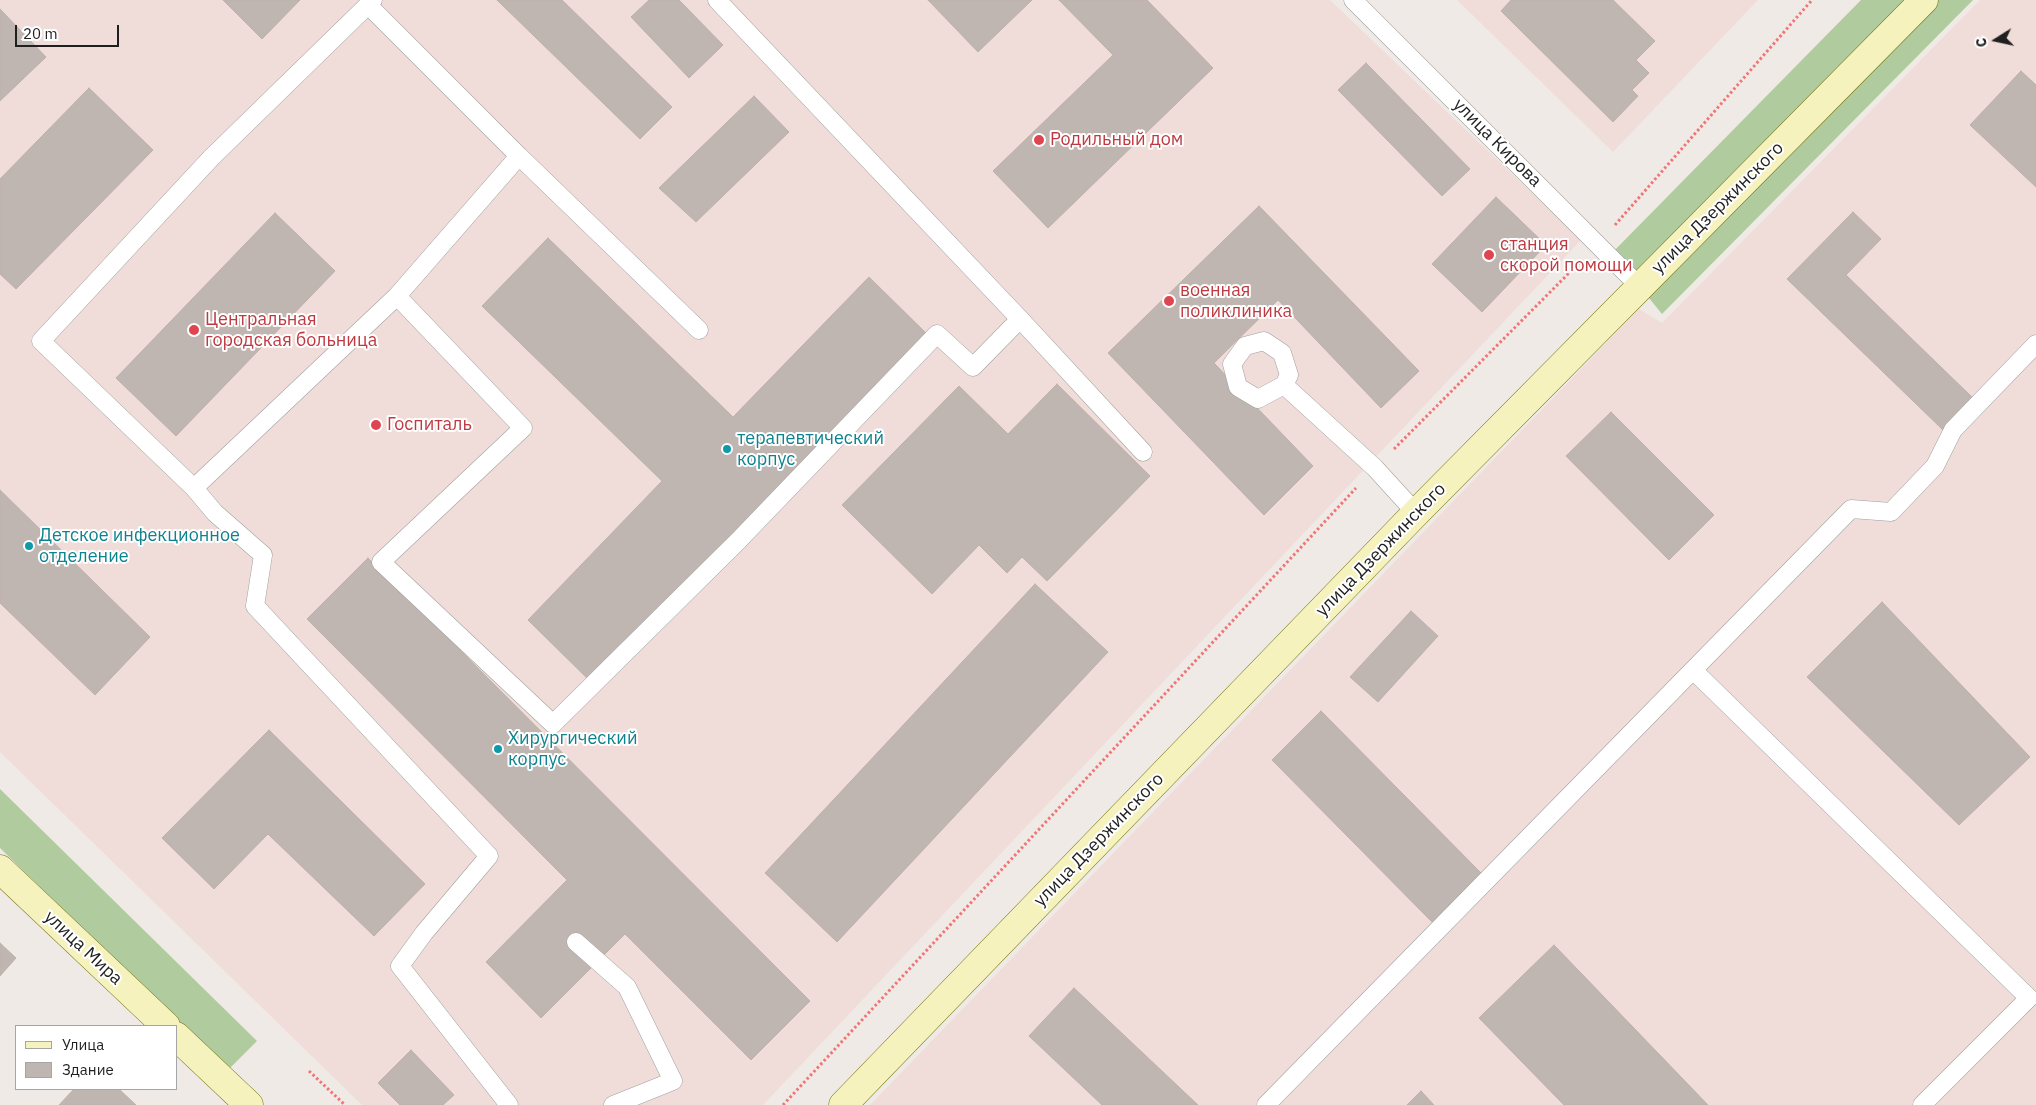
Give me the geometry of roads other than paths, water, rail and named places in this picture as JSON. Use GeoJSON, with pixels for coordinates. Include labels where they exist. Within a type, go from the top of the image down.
{"type":"FeatureCollection","features":[{"type":"Feature","properties":{"kind":"street","name":"улица Дзержинского"},"geometry":{"type":"LineString","coordinates":[[843,1105],[1416,513],[1924,0]]}},
{"type":"Feature","properties":{"kind":"street","name":"улица Мира"},"geometry":{"type":"LineString","coordinates":[[0,869],[165,1025]]}},
{"type":"Feature","properties":{"kind":"street"},"geometry":{"type":"LineString","coordinates":[[178,1038],[250,1105]]}},
{"type":"Feature","properties":{"kind":"lane"},"geometry":{"type":"LineString","coordinates":[[717,0],[1020,319],[1143,452]]}},
{"type":"Feature","properties":{"kind":"lane","name":"улица Кирова"},"geometry":{"type":"LineString","coordinates":[[1353,0],[1640,287]]}},
{"type":"Feature","properties":{"kind":"lane"},"geometry":{"type":"LineString","coordinates":[[509,1105],[400,966],[424,933],[489,856],[255,606],[262,554],[215,513],[194,488],[41,341],[212,158],[370,3],[519,156],[700,330]]}},
{"type":"Feature","properties":{"kind":"lane"},"geometry":{"type":"LineString","coordinates":[[194,488],[396,296],[519,156]]}},
{"type":"Feature","properties":{"kind":"lane"},"geometry":{"type":"LineString","coordinates":[[396,296],[523,428],[381,562],[553,724],[738,541],[937,334],[972,367],[1020,319]]}},
{"type":"Feature","properties":{"kind":"lane"},"geometry":{"type":"LineString","coordinates":[[1266,1105],[1851,509],[1891,512],[1935,466],[1953,430],[2036,345]]}},
{"type":"Feature","properties":{"kind":"lane"},"geometry":{"type":"LineString","coordinates":[[1284,385],[1375,468],[1416,513]]}},
{"type":"Feature","properties":{"kind":"lane"},"geometry":{"type":"LineString","coordinates":[[1693,670],[2029,998],[1922,1105]]}},
{"type":"Feature","properties":{"kind":"lane"},"geometry":{"type":"LineString","coordinates":[[576,942],[627,987],[674,1081],[613,1105]]}},
{"type":"Feature","properties":{"kind":"place","name":"Родильный дом"},"geometry":{"type":"Point","coordinates":[1039,140]}},
{"type":"Feature","properties":{"kind":"place","name":"станция скорой помощи"},"geometry":{"type":"Point","coordinates":[1489,255]}},
{"type":"Feature","properties":{"kind":"place","name":"военная поликлиника"},"geometry":{"type":"Point","coordinates":[1169,301]}},
{"type":"Feature","properties":{"kind":"place","name":"Центральная городская больница"},"geometry":{"type":"Point","coordinates":[194,330]}},
{"type":"Feature","properties":{"kind":"place","name":"Госпиталь"},"geometry":{"type":"Point","coordinates":[376,425]}},
{"type":"Feature","properties":{"kind":"place","name":"терапевтический корпус"},"geometry":{"type":"Point","coordinates":[727,449]}},
{"type":"Feature","properties":{"kind":"place","name":"Детское инфекционное отделение"},"geometry":{"type":"Point","coordinates":[29,546]}},
{"type":"Feature","properties":{"kind":"place","name":"Хирургический корпус"},"geometry":{"type":"Point","coordinates":[498,749]}}]}
